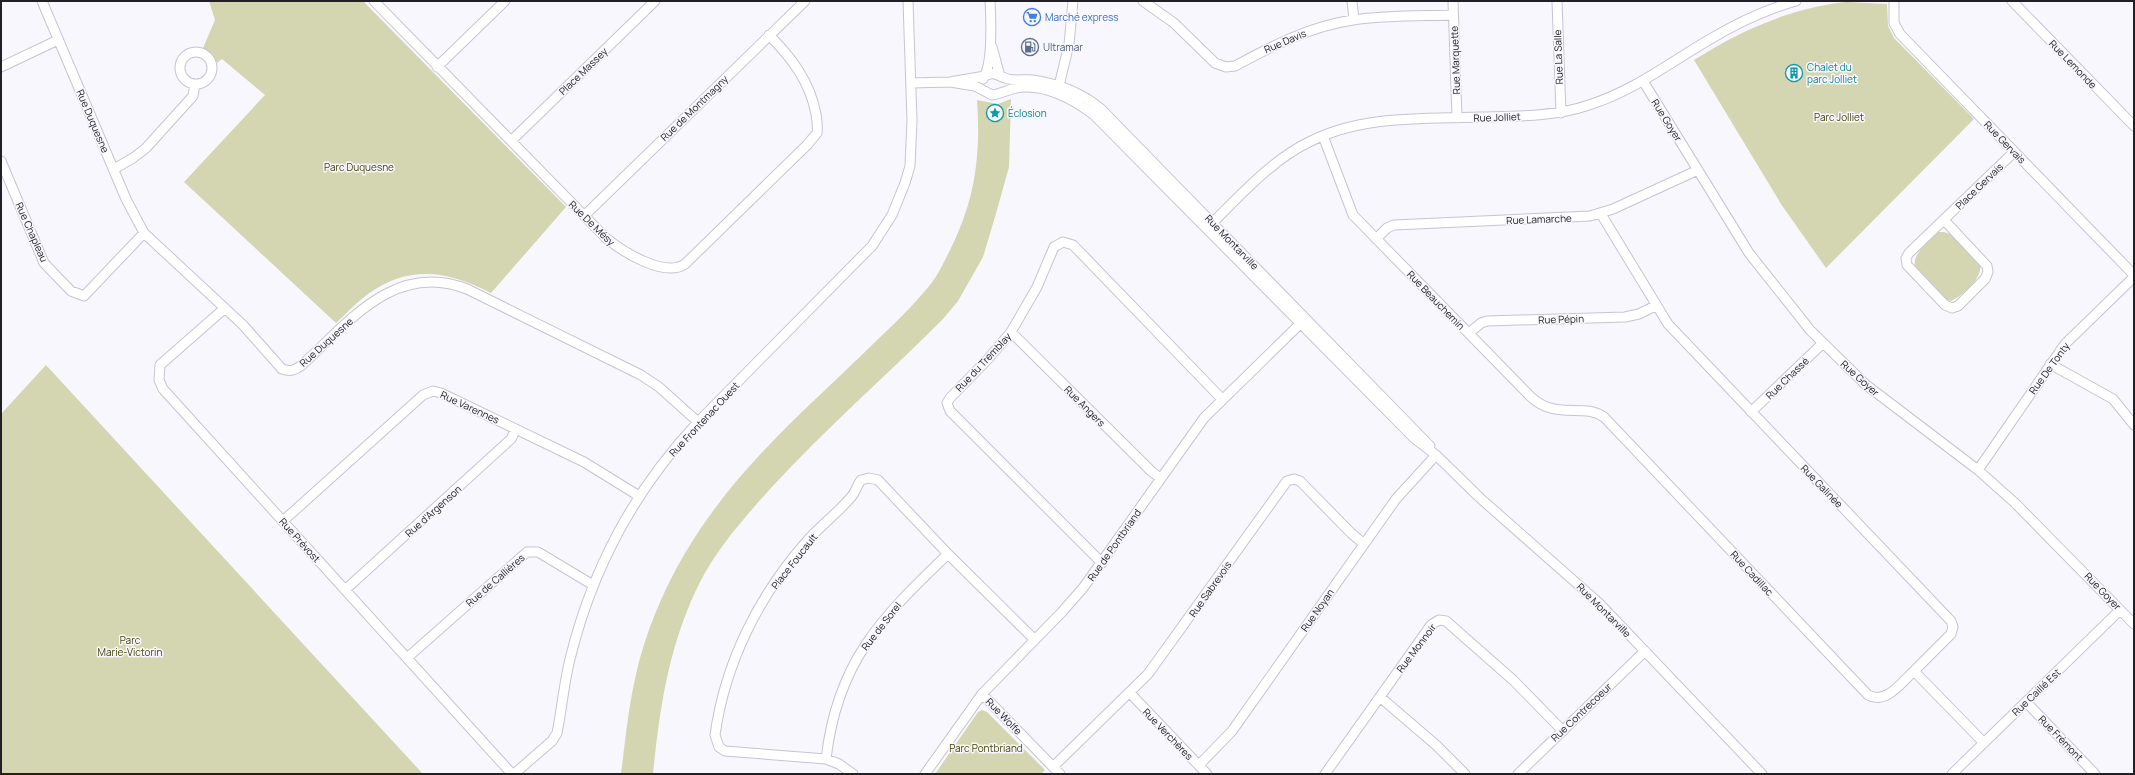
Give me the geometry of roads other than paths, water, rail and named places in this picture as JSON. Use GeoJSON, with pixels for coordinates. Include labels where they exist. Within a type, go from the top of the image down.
{"type":"FeatureCollection","features":[{"type":"Feature","properties":{"kind":"street","name":"Rue Duquesne"},"geometry":{"type":"LineString","coordinates":[[42,1],[126,199],[144,233],[225,308],[282,369],[288,371],[295,370],[302,365],[364,308],[389,291],[405,285],[420,282],[451,284],[484,297],[641,375],[659,387],[698,422]]}},
{"type":"Feature","properties":{"kind":"street","name":"Rue De Mésy"},"geometry":{"type":"LineString","coordinates":[[374,1],[612,243],[636,257],[667,268],[675,268],[685,264],[807,145],[817,133],[814,107],[802,74],[791,58],[769,35]]}},
{"type":"Feature","properties":{"kind":"street"},"geometry":{"type":"LineString","coordinates":[[438,67],[505,1]]}},
{"type":"Feature","properties":{"kind":"street","name":"Place Massey"},"geometry":{"type":"LineString","coordinates":[[511,141],[655,1]]}},
{"type":"Feature","properties":{"kind":"street","name":"Rue de Montmagny"},"geometry":{"type":"LineString","coordinates":[[584,216],[805,1]]}},
{"type":"Feature","properties":{"kind":"street","name":"Rue Frontenac Ouest"},"geometry":{"type":"LineString","coordinates":[[513,774],[552,740],[557,733],[569,660],[593,585],[612,542],[639,496],[678,444],[698,422],[872,246],[883,232],[905,183],[910,166],[912,142],[908,1]]}},
{"type":"Feature","properties":{"kind":"street"},"geometry":{"type":"LineString","coordinates":[[983,90],[981,82],[985,76],[991,44],[990,1]]}},
{"type":"Feature","properties":{"kind":"street"},"geometry":{"type":"LineString","coordinates":[[1058,89],[1069,44],[1073,1]]}},
{"type":"Feature","properties":{"kind":"street","name":"Rue Davis"},"geometry":{"type":"LineString","coordinates":[[1143,1],[1174,23],[1215,63],[1226,67],[1235,66],[1271,46],[1302,34],[1354,20],[1453,15]]}},
{"type":"Feature","properties":{"kind":"street"},"geometry":{"type":"LineString","coordinates":[[1352,1],[1354,20]]}},
{"type":"Feature","properties":{"kind":"street","name":"Rue Marquette"},"geometry":{"type":"LineString","coordinates":[[1453,1],[1457,118]]}},
{"type":"Feature","properties":{"kind":"street","name":"Rue La Salle"},"geometry":{"type":"LineString","coordinates":[[1557,1],[1561,113]]}},
{"type":"Feature","properties":{"kind":"street","name":"Rue Jolliet"},"geometry":{"type":"LineString","coordinates":[[1210,225],[1280,161],[1303,145],[1323,136],[1344,129],[1380,122],[1561,113],[1602,101],[1643,81],[1720,33],[1780,3],[1796,1]]}},
{"type":"Feature","properties":{"kind":"street","name":"Rue Gervais"},"geometry":{"type":"LineString","coordinates":[[1894,1],[1894,23],[1900,34],[2134,276]]}},
{"type":"Feature","properties":{"kind":"street","name":"Rue Lemonde"},"geometry":{"type":"LineString","coordinates":[[2012,1],[2134,126]]}},
{"type":"Feature","properties":{"kind":"street"},"geometry":{"type":"LineString","coordinates":[[1,67],[58,40]]}},
{"type":"Feature","properties":{"kind":"street"},"geometry":{"type":"LineString","coordinates":[[991,44],[1003,86],[996,94]]}},
{"type":"Feature","properties":{"kind":"street","name":"Rue Montarville"},"geometry":{"type":"LineString","coordinates":[[911,83],[950,82],[985,76],[993,73],[1000,76],[1058,89],[1093,114],[1210,225],[1303,320],[1420,434],[1436,455],[1480,498],[1589,594],[1762,774]]}},
{"type":"Feature","properties":{"kind":"street","name":"Rue Goyer"},"geometry":{"type":"LineString","coordinates":[[1643,81],[1749,253],[1787,302],[1823,343],[1865,384],[1978,470],[2028,514],[2134,624]]}},
{"type":"Feature","properties":{"kind":"street","name":"Rue Montarville"},"geometry":{"type":"LineString","coordinates":[[950,82],[973,85],[989,94],[996,94],[1021,88],[1058,89]]}},
{"type":"Feature","properties":{"kind":"street"},"geometry":{"type":"LineString","coordinates":[[114,169],[133,158],[146,148],[193,96],[196,84]]}},
{"type":"Feature","properties":{"kind":"street","name":"Rue Beauchemin"},"geometry":{"type":"LineString","coordinates":[[1323,136],[1351,212],[1536,402],[1558,410],[1595,412]]}},
{"type":"Feature","properties":{"kind":"street","name":"Place Gervais"},"geometry":{"type":"LineString","coordinates":[[1944,220],[1987,266],[1988,272],[1985,279],[1958,306],[1952,308],[1945,305],[1907,265],[1906,258],[1944,220],[2014,152]]}},
{"type":"Feature","properties":{"kind":"street","name":"Rue Chapleau"},"geometry":{"type":"LineString","coordinates":[[1,161],[44,263],[71,291],[84,296],[144,233]]}},
{"type":"Feature","properties":{"kind":"street","name":"Rue Lamarche"},"geometry":{"type":"LineString","coordinates":[[1376,239],[1389,227],[1399,224],[1590,216],[1601,214],[1698,170]]}},
{"type":"Feature","properties":{"kind":"street","name":"Rue Galinée"},"geometry":{"type":"LineString","coordinates":[[1601,214],[1655,306],[1668,324],[1951,621],[1953,627],[1951,634],[1914,671]]}},
{"type":"Feature","properties":{"kind":"street","name":"Rue du Tremblay"},"geometry":{"type":"LineString","coordinates":[[1102,563],[948,409],[947,403],[1011,332],[1037,287],[1054,246],[1060,242],[1068,242],[1222,399]]}},
{"type":"Feature","properties":{"kind":"street","name":"Rue De Tonty"},"geometry":{"type":"LineString","coordinates":[[1978,470],[2065,344],[2134,276]]}},
{"type":"Feature","properties":{"kind":"street","name":"Rue Pépin"},"geometry":{"type":"LineString","coordinates":[[1469,334],[1481,323],[1487,321],[1630,316],[1655,306]]}},
{"type":"Feature","properties":{"kind":"street","name":"Rue Prévost"},"geometry":{"type":"LineString","coordinates":[[225,308],[164,360],[158,372],[159,380],[163,389],[513,774]]}},
{"type":"Feature","properties":{"kind":"street","name":"Rue de Pontbriand"},"geometry":{"type":"LineString","coordinates":[[925,774],[982,694],[1072,602],[1102,563],[1160,478],[1200,424],[1222,399],[1303,320]]}},
{"type":"Feature","properties":{"kind":"street","name":"Rue Angers"},"geometry":{"type":"LineString","coordinates":[[1011,332],[1151,471],[1160,478]]}},
{"type":"Feature","properties":{"kind":"street","name":"Rue Chassé"},"geometry":{"type":"LineString","coordinates":[[1751,412],[1823,343]]}},
{"type":"Feature","properties":{"kind":"street"},"geometry":{"type":"LineString","coordinates":[[2050,364],[2109,397],[2122,408],[2134,425]]}},
{"type":"Feature","properties":{"kind":"street","name":"Rue Varennes"},"geometry":{"type":"LineString","coordinates":[[283,521],[427,392],[433,391],[441,392],[589,465],[639,496]]}},
{"type":"Feature","properties":{"kind":"street","name":"Rue Cadillac"},"geometry":{"type":"LineString","coordinates":[[1595,412],[1615,428],[1868,695],[1879,698],[1887,696],[1914,671]]}},
{"type":"Feature","properties":{"kind":"street","name":"Rue d'Argenson"},"geometry":{"type":"LineString","coordinates":[[345,590],[511,440],[516,429]]}},
{"type":"Feature","properties":{"kind":"street","name":"Rue Noyan"},"geometry":{"type":"LineString","coordinates":[[1199,765],[1232,731],[1396,499],[1436,455]]}},
{"type":"Feature","properties":{"kind":"street","name":"Place Foucault"},"geometry":{"type":"LineString","coordinates":[[853,774],[833,761],[826,759],[730,752],[722,749],[716,743],[715,731],[734,660],[752,619],[782,572],[803,546],[853,495],[858,483],[865,479],[878,480],[948,554],[1035,640]]}},
{"type":"Feature","properties":{"kind":"street","name":"Rue Sabrevois"},"geometry":{"type":"LineString","coordinates":[[1053,766],[1148,674],[1287,481],[1294,479],[1300,481],[1351,533],[1364,544]]}},
{"type":"Feature","properties":{"kind":"street","name":"Rue de Callières"},"geometry":{"type":"LineString","coordinates":[[407,658],[527,552],[538,552],[593,585]]}},
{"type":"Feature","properties":{"kind":"street","name":"Rue de Sorel"},"geometry":{"type":"LineString","coordinates":[[826,759],[830,729],[838,700],[855,659],[867,640],[889,613],[948,554]]}},
{"type":"Feature","properties":{"kind":"street","name":"Rue Caillé Est"},"geometry":{"type":"LineString","coordinates":[[1953,774],[2120,610]]}},
{"type":"Feature","properties":{"kind":"street","name":"Rue Monnoir"},"geometry":{"type":"LineString","coordinates":[[1325,774],[1431,625],[1437,621],[1444,620],[1513,680],[1563,731]]}},
{"type":"Feature","properties":{"kind":"street","name":"Rue Contrecoeur"},"geometry":{"type":"LineString","coordinates":[[1518,774],[1644,651]]}},
{"type":"Feature","properties":{"kind":"street"},"geometry":{"type":"LineString","coordinates":[[1914,671],[1984,743]]}},
{"type":"Feature","properties":{"kind":"street","name":"Rue Verchères"},"geometry":{"type":"LineString","coordinates":[[1130,693],[1207,774]]}},
{"type":"Feature","properties":{"kind":"street","name":"Rue Wolfe"},"geometry":{"type":"LineString","coordinates":[[982,694],[1060,774]]}},
{"type":"Feature","properties":{"kind":"street"},"geometry":{"type":"LineString","coordinates":[[1380,697],[1436,745],[1465,774]]}},
{"type":"Feature","properties":{"kind":"street","name":"Rue Frémont"},"geometry":{"type":"LineString","coordinates":[[2026,702],[2095,774]]}},
{"type":"Feature","properties":{"kind":"place","name":"Marché express"},"geometry":{"type":"Point","coordinates":[1032,17]}},
{"type":"Feature","properties":{"kind":"place","name":"Ultramar"},"geometry":{"type":"Point","coordinates":[1030,47]}},
{"type":"Feature","properties":{"kind":"place","name":"Chalet du parc Jolliet"},"geometry":{"type":"Point","coordinates":[1794,73]}},
{"type":"Feature","properties":{"kind":"place","name":"Éclosion"},"geometry":{"type":"Point","coordinates":[995,113]}},
{"type":"Feature","properties":{"kind":"park label","name":"Parc Jolliet"},"geometry":{"type":"Point","coordinates":[1839,117]}},
{"type":"Feature","properties":{"kind":"park label","name":"Parc Duquesne"},"geometry":{"type":"Point","coordinates":[359,167]}},
{"type":"Feature","properties":{"kind":"park label","name":"Parc Marie-Victorin"},"geometry":{"type":"Point","coordinates":[130,646]}},
{"type":"Feature","properties":{"kind":"park label","name":"Parc Pontbriand"},"geometry":{"type":"Point","coordinates":[986,748]}}]}
